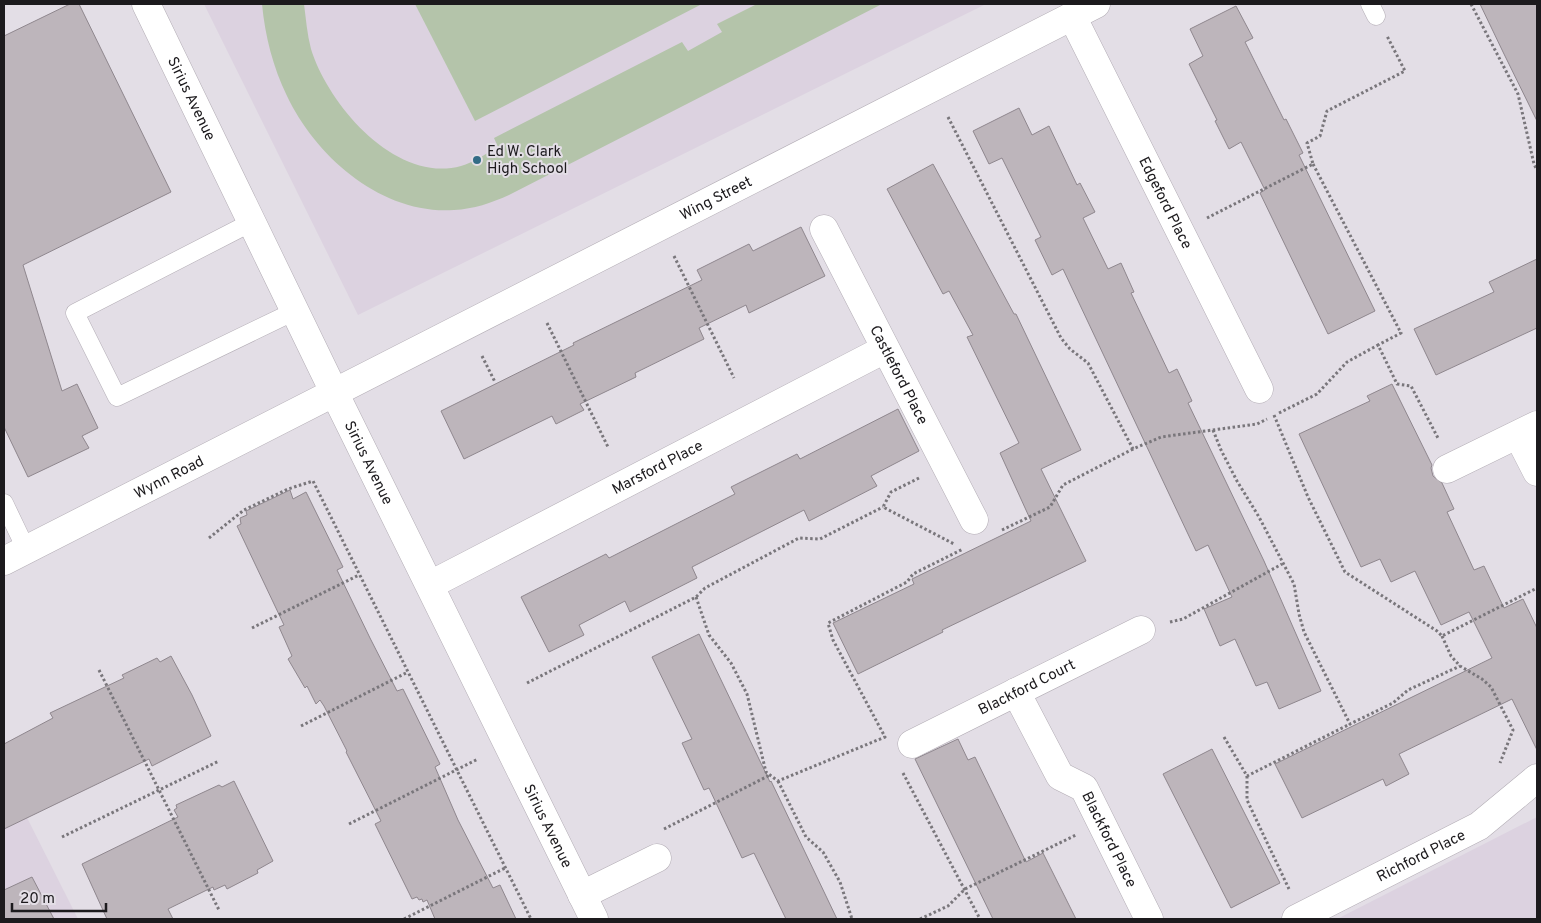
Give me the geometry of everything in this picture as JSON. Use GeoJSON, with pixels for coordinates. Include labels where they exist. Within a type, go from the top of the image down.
{"type":"FeatureCollection","features":[{"type":"Feature","properties":{"kind":"street","name":"Sirius Avenue"},"geometry":{"type":"LineString","coordinates":[[146,4],[334,392],[594,919]]}},
{"type":"Feature","properties":{"kind":"street","name":"Wing Street"},"geometry":{"type":"LineString","coordinates":[[334,392],[1096,4]]}},
{"type":"Feature","properties":{"kind":"street","name":"Edgeford Place"},"geometry":{"type":"LineString","coordinates":[[1072,16],[1259,389]]}},
{"type":"Feature","properties":{"kind":"street","name":"Castleford Place"},"geometry":{"type":"LineString","coordinates":[[824,229],[974,520]]}},
{"type":"Feature","properties":{"kind":"street","name":"Marsford Place"},"geometry":{"type":"LineString","coordinates":[[430,585],[886,349]]}},
{"type":"Feature","properties":{"kind":"street","name":"Wynn Road"},"geometry":{"type":"LineString","coordinates":[[15,555],[334,392]]}},
{"type":"Feature","properties":{"kind":"street"},"geometry":{"type":"LineString","coordinates":[[1450,468],[1528,430],[1537,472]]}},
{"type":"Feature","properties":{"kind":"street","name":"Blackford Court"},"geometry":{"type":"LineString","coordinates":[[901,745],[1016,692],[1141,630]]}},
{"type":"Feature","properties":{"kind":"street","name":"Blackford Place"},"geometry":{"type":"LineString","coordinates":[[1016,692],[1060,776],[1084,788],[1150,919]]}},
{"type":"Feature","properties":{"kind":"street","name":"Richford Place"},"geometry":{"type":"LineString","coordinates":[[1300,918],[1478,826],[1537,778]]}},
{"type":"Feature","properties":{"kind":"street"},"geometry":{"type":"LineString","coordinates":[[582,895],[656,846]]}},
{"type":"Feature","properties":{"kind":"lane"},"geometry":{"type":"LineString","coordinates":[[252,222],[75,313],[117,396],[295,311]]}},
{"type":"Feature","properties":{"kind":"lane"},"geometry":{"type":"LineString","coordinates":[[4,503],[15,555]]}},
{"type":"Feature","properties":{"kind":"path"},"geometry":{"type":"LineString","coordinates":[[1471,4],[1518,94],[1537,170]]}},
{"type":"Feature","properties":{"kind":"path"},"geometry":{"type":"LineString","coordinates":[[948,116],[1061,338],[1070,349],[1088,363],[1133,449],[1161,437],[1257,424],[1318,394],[1347,362],[1401,334],[1313,164],[1307,143],[1320,136],[1327,111],[1405,71],[1373,10]]}},
{"type":"Feature","properties":{"kind":"path"},"geometry":{"type":"LineString","coordinates":[[1180,232],[1313,164]]}},
{"type":"Feature","properties":{"kind":"path"},"geometry":{"type":"LineString","coordinates":[[674,256],[734,378]]}},
{"type":"Feature","properties":{"kind":"path"},"geometry":{"type":"LineString","coordinates":[[547,323],[608,447]]}},
{"type":"Feature","properties":{"kind":"path"},"geometry":{"type":"LineString","coordinates":[[1378,345],[1397,384],[1411,386],[1450,468]]}},
{"type":"Feature","properties":{"kind":"path"},"geometry":{"type":"LineString","coordinates":[[482,356],[495,382]]}},
{"type":"Feature","properties":{"kind":"path"},"geometry":{"type":"LineString","coordinates":[[1274,415],[1308,496],[1345,572],[1437,631],[1442,636],[1451,656],[1460,666],[1482,679],[1491,687],[1513,730],[1500,763]]}},
{"type":"Feature","properties":{"kind":"path"},"geometry":{"type":"LineString","coordinates":[[1213,430],[1233,474],[1259,517],[1294,584],[1304,632],[1350,724]]}},
{"type":"Feature","properties":{"kind":"path"},"geometry":{"type":"LineString","coordinates":[[209,538],[244,510],[288,489],[313,481],[531,919]]}},
{"type":"Feature","properties":{"kind":"path"},"geometry":{"type":"LineString","coordinates":[[527,683],[696,597],[705,588],[799,538],[820,539],[883,507]]}},
{"type":"Feature","properties":{"kind":"path"},"geometry":{"type":"LineString","coordinates":[[901,745],[884,737],[833,640],[828,623],[907,582],[913,574],[964,549]]}},
{"type":"Feature","properties":{"kind":"path"},"geometry":{"type":"LineString","coordinates":[[1141,630],[1183,619],[1282,564]]}},
{"type":"Feature","properties":{"kind":"path"},"geometry":{"type":"LineString","coordinates":[[252,628],[359,575]]}},
{"type":"Feature","properties":{"kind":"path"},"geometry":{"type":"LineString","coordinates":[[1442,636],[1537,588]]}},
{"type":"Feature","properties":{"kind":"path"},"geometry":{"type":"LineString","coordinates":[[696,597],[709,635],[731,663],[747,694],[766,772],[778,781],[806,837],[824,852],[840,882],[852,919]]}},
{"type":"Feature","properties":{"kind":"path"},"geometry":{"type":"LineString","coordinates":[[1247,776],[1393,703],[1408,690],[1460,666]]}},
{"type":"Feature","properties":{"kind":"path"},"geometry":{"type":"LineString","coordinates":[[99,670],[219,910]]}},
{"type":"Feature","properties":{"kind":"path"},"geometry":{"type":"LineString","coordinates":[[301,726],[408,672]]}},
{"type":"Feature","properties":{"kind":"path"},"geometry":{"type":"LineString","coordinates":[[778,781],[884,737]]}},
{"type":"Feature","properties":{"kind":"path"},"geometry":{"type":"LineString","coordinates":[[1224,737],[1247,776],[1247,800],[1300,918]]}},
{"type":"Feature","properties":{"kind":"path"},"geometry":{"type":"LineString","coordinates":[[349,824],[478,758]]}},
{"type":"Feature","properties":{"kind":"path"},"geometry":{"type":"LineString","coordinates":[[62,837],[219,761]]}},
{"type":"Feature","properties":{"kind":"path"},"geometry":{"type":"LineString","coordinates":[[902,771],[980,919]]}},
{"type":"Feature","properties":{"kind":"path"},"geometry":{"type":"LineString","coordinates":[[656,846],[770,775]]}},
{"type":"Feature","properties":{"kind":"path"},"geometry":{"type":"LineString","coordinates":[[920,919],[948,906],[965,890],[1101,822]]}},
{"type":"Feature","properties":{"kind":"path"},"geometry":{"type":"LineString","coordinates":[[404,919],[506,868]]}},
{"type":"Feature","properties":{"kind":"shaded area","name":"Ed W. Clark High School"},"geometry":{"type":"Polygon","coordinates":[[[204,4],[986,4],[358,315],[204,4]]]}},
{"type":"Feature","properties":{"kind":"shaded area"},"geometry":{"type":"Polygon","coordinates":[[[4,772],[78,919],[4,919],[4,772]]]}},
{"type":"Feature","properties":{"kind":"shaded area"},"geometry":{"type":"Polygon","coordinates":[[[1537,817],[1537,919],[1337,919],[1537,817]]]}},
{"type":"Feature","properties":{"kind":"green space"},"geometry":{"type":"Polygon","coordinates":[[[262,4],[304,4],[311,49],[332,93],[349,115],[368,135],[389,151],[412,163],[436,168],[466,165],[498,147],[494,138],[682,42],[688,51],[722,32],[717,24],[757,4],[882,4],[509,195],[482,205],[454,210],[427,209],[402,203],[377,192],[354,178],[315,140],[287,96],[278,74],[270,51],[262,4]]]}},
{"type":"Feature","properties":{"kind":"green space"},"geometry":{"type":"Polygon","coordinates":[[[415,4],[702,4],[475,121],[415,4]]]}},
{"type":"Feature","properties":{"kind":"building"},"geometry":{"type":"Polygon","coordinates":[[[70,4],[79,4],[171,192],[23,265],[62,391],[77,384],[98,428],[82,436],[89,448],[28,477],[4,427],[4,36],[70,4]]]}},
{"type":"Feature","properties":{"kind":"building"},"geometry":{"type":"Polygon","coordinates":[[[1480,4],[1537,4],[1537,121],[1504,54],[1480,4]]]}},
{"type":"Feature","properties":{"kind":"building"},"geometry":{"type":"Polygon","coordinates":[[[1236,6],[1253,38],[1245,42],[1284,120],[1286,119],[1303,153],[1299,155],[1375,311],[1328,334],[1260,193],[1265,190],[1241,142],[1229,149],[1189,64],[1203,56],[1190,29],[1236,6]]]}},
{"type":"Feature","properties":{"kind":"building"},"geometry":{"type":"Polygon","coordinates":[[[1019,108],[1032,135],[1049,126],[1077,185],[1080,183],[1095,212],[1083,218],[1108,269],[1121,263],[1134,292],[1131,293],[1169,373],[1177,369],[1192,401],[1188,403],[1264,561],[1321,691],[1279,709],[1267,682],[1256,686],[1235,639],[1220,646],[1204,609],[1232,597],[1208,545],[1196,551],[1063,269],[1052,275],[1035,240],[1041,237],[1002,158],[989,164],[973,131],[1019,108]]]}},
{"type":"Feature","properties":{"kind":"building"},"geometry":{"type":"Polygon","coordinates":[[[933,164],[1014,314],[1016,314],[1081,450],[1041,469],[1086,561],[942,630],[943,632],[858,674],[833,623],[914,584],[912,579],[1031,521],[1000,453],[1019,443],[967,337],[973,335],[949,291],[943,294],[887,189],[933,164]]]}},
{"type":"Feature","properties":{"kind":"building"},"geometry":{"type":"Polygon","coordinates":[[[801,227],[825,276],[749,313],[746,305],[699,328],[704,339],[635,373],[636,377],[580,404],[584,410],[556,424],[552,416],[464,459],[441,411],[574,345],[573,343],[702,280],[697,270],[749,244],[753,251],[801,227]]]}},
{"type":"Feature","properties":{"kind":"building"},"geometry":{"type":"Polygon","coordinates":[[[1537,259],[1537,328],[1436,375],[1414,329],[1494,292],[1489,282],[1537,259]]]}},
{"type":"Feature","properties":{"kind":"building"},"geometry":{"type":"Polygon","coordinates":[[[1392,384],[1432,465],[1433,476],[1442,483],[1454,509],[1447,512],[1474,570],[1484,566],[1504,608],[1523,599],[1537,628],[1537,750],[1512,699],[1399,754],[1409,774],[1386,786],[1383,779],[1302,818],[1275,764],[1492,658],[1469,612],[1441,625],[1415,571],[1391,582],[1380,559],[1361,567],[1299,434],[1370,401],[1367,396],[1392,384]]]}},
{"type":"Feature","properties":{"kind":"building"},"geometry":{"type":"Polygon","coordinates":[[[898,409],[919,451],[871,476],[877,486],[809,521],[804,510],[692,567],[697,578],[630,612],[625,601],[579,625],[584,635],[549,652],[521,597],[606,554],[609,558],[735,494],[731,487],[797,454],[800,459],[898,409]]]}},
{"type":"Feature","properties":{"kind":"building"},"geometry":{"type":"Polygon","coordinates":[[[290,490],[293,499],[306,492],[343,567],[337,570],[370,638],[397,691],[403,689],[440,764],[435,767],[458,820],[493,888],[500,885],[516,919],[435,919],[427,900],[423,902],[422,899],[419,900],[417,897],[412,899],[375,824],[381,821],[324,706],[320,700],[316,704],[307,686],[305,688],[288,659],[292,656],[279,627],[284,625],[237,526],[241,524],[240,518],[247,515],[246,511],[290,490]]]}},
{"type":"Feature","properties":{"kind":"building"},"geometry":{"type":"Polygon","coordinates":[[[699,634],[837,919],[786,919],[754,853],[742,858],[709,788],[704,790],[682,743],[692,739],[652,657],[699,634]]]}},
{"type":"Feature","properties":{"kind":"building"},"geometry":{"type":"Polygon","coordinates":[[[171,656],[211,736],[152,766],[149,759],[4,829],[4,744],[53,718],[50,713],[124,678],[122,675],[157,658],[160,662],[171,656]]]}},
{"type":"Feature","properties":{"kind":"building"},"geometry":{"type":"Polygon","coordinates":[[[958,739],[968,760],[975,757],[1026,862],[1043,853],[1076,919],[993,919],[915,759],[958,739]]]}},
{"type":"Feature","properties":{"kind":"building"},"geometry":{"type":"Polygon","coordinates":[[[1212,749],[1280,883],[1231,908],[1163,774],[1212,749]]]}},
{"type":"Feature","properties":{"kind":"building"},"geometry":{"type":"Polygon","coordinates":[[[234,781],[273,861],[257,870],[258,873],[227,889],[225,885],[214,890],[213,887],[168,909],[173,919],[107,919],[82,864],[178,817],[174,810],[177,808],[176,805],[219,785],[222,787],[234,781]]]}},
{"type":"Feature","properties":{"kind":"building"},"geometry":{"type":"Polygon","coordinates":[[[32,877],[54,919],[4,919],[4,890],[32,877]]]}},
{"type":"Feature","properties":{"kind":"place","name":"Ed W. Clark High School"},"geometry":{"type":"Point","coordinates":[477,160]}}]}
